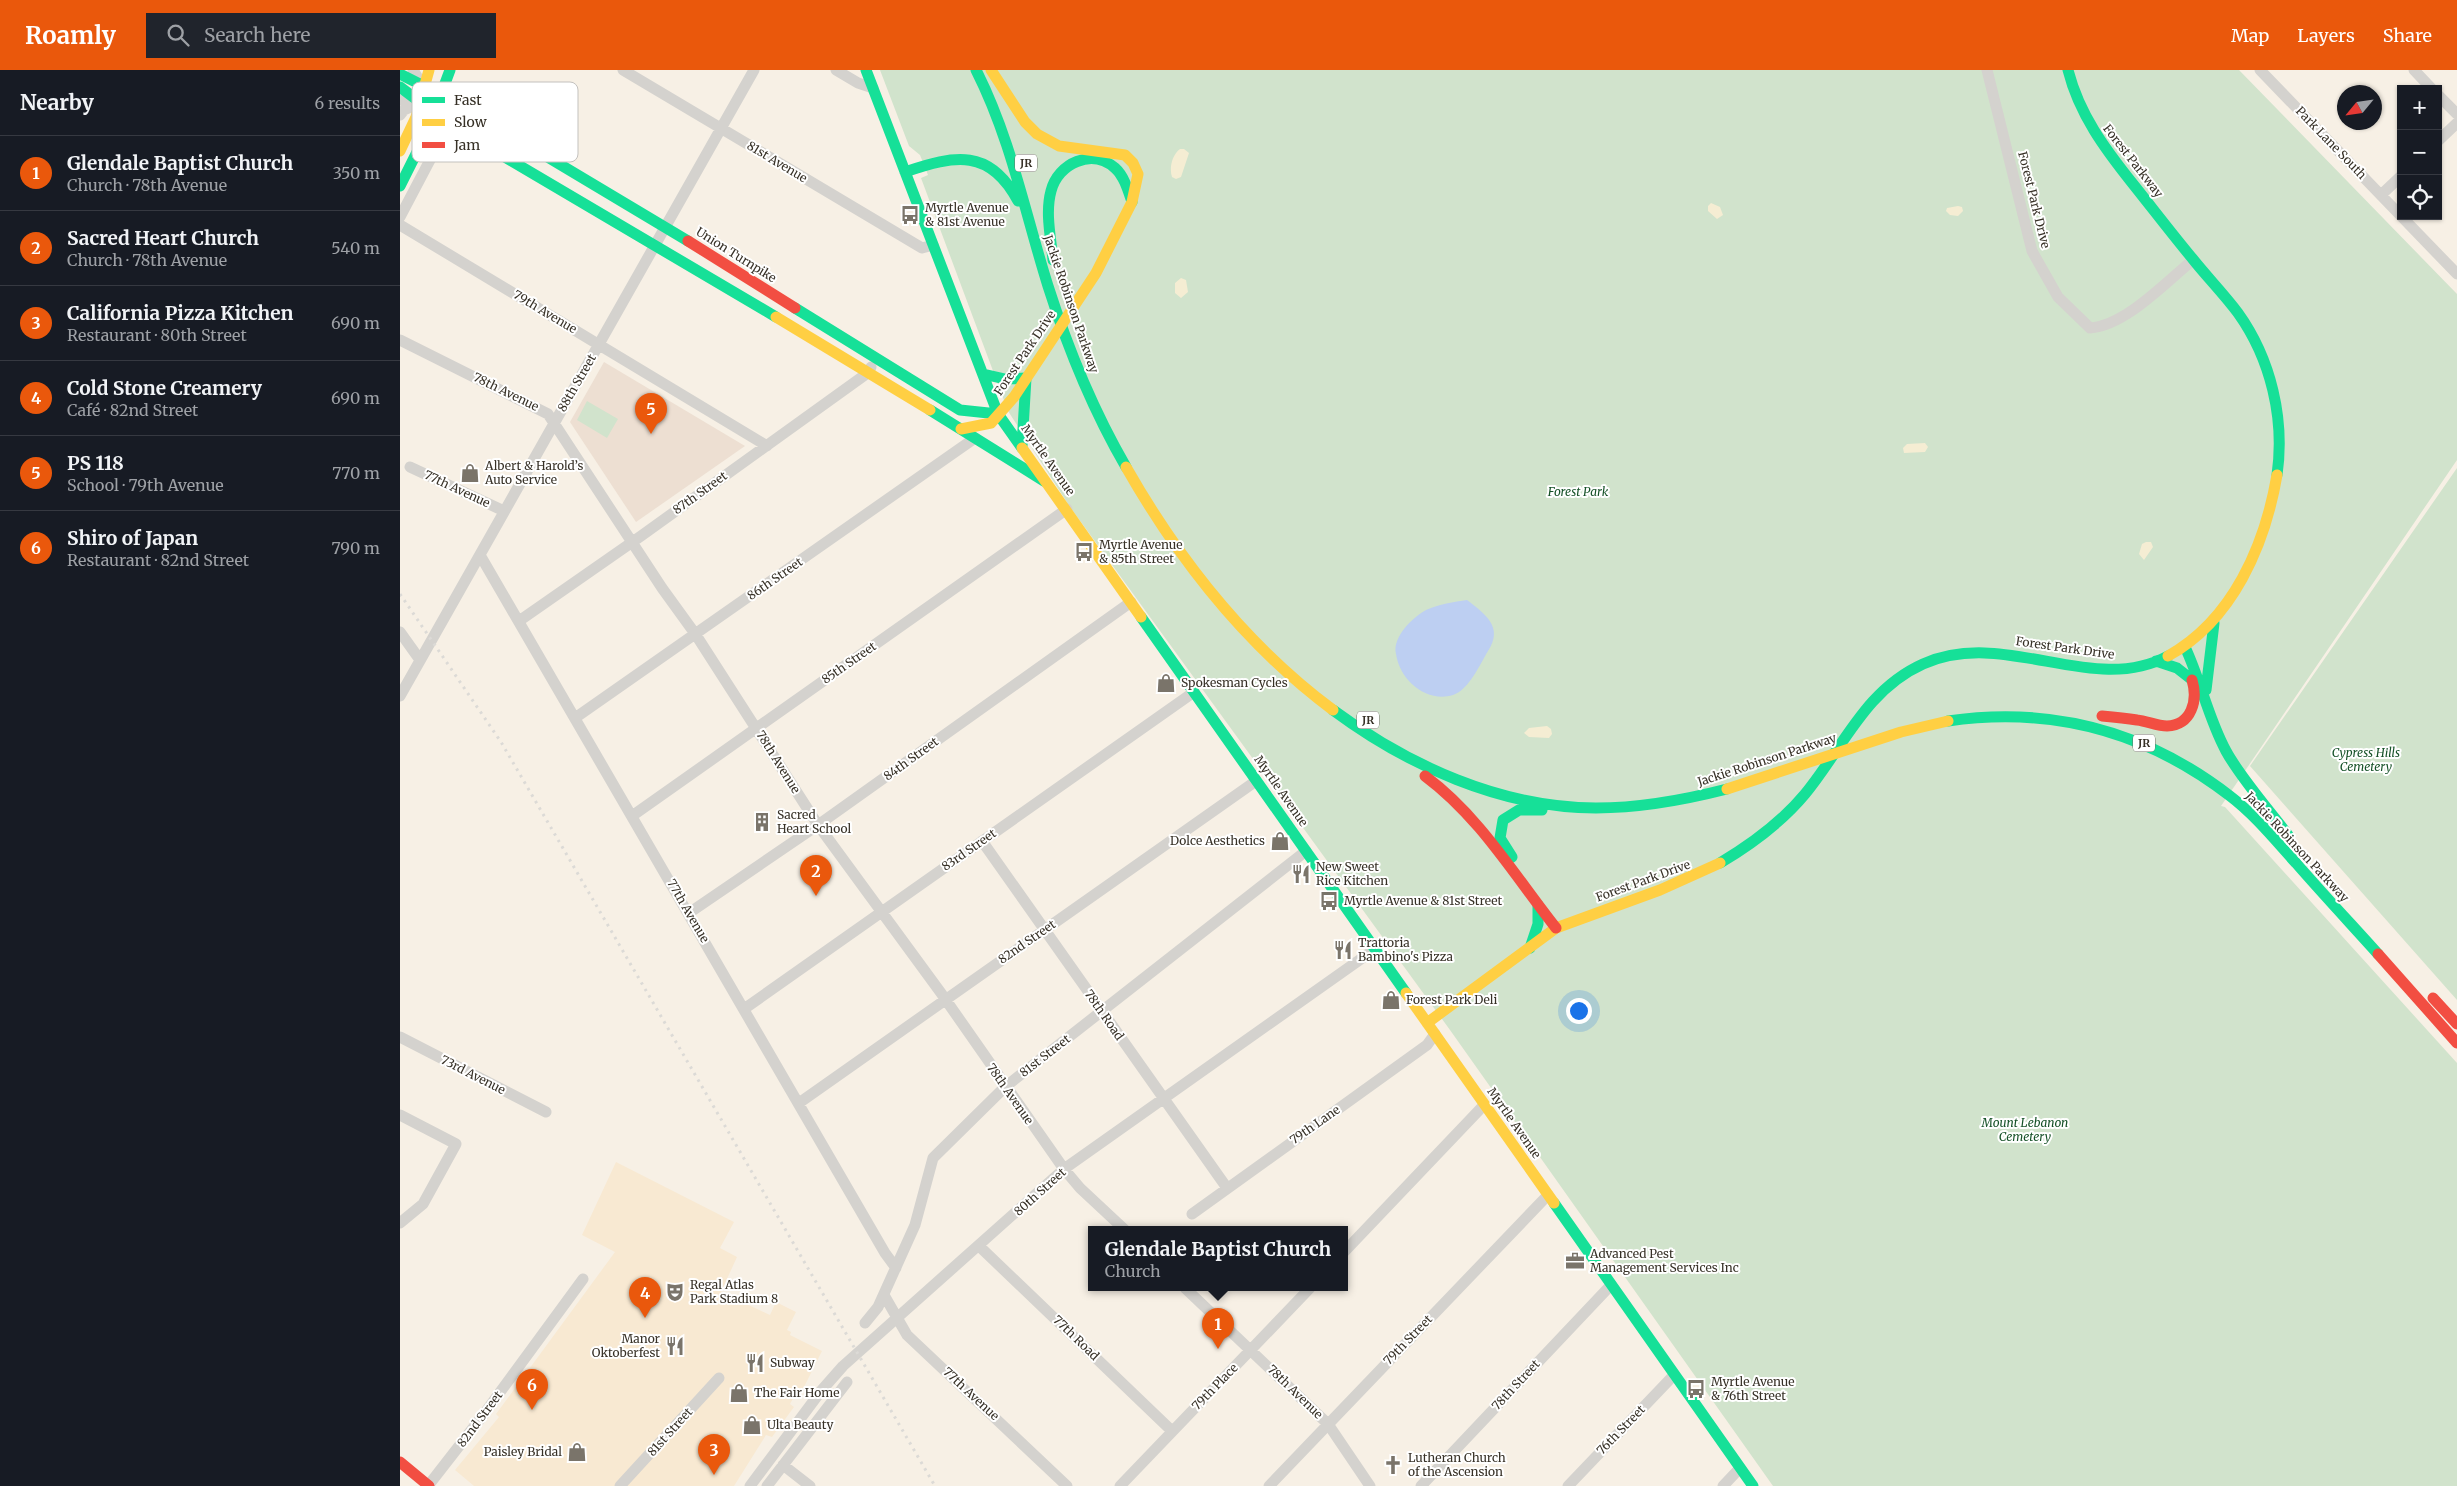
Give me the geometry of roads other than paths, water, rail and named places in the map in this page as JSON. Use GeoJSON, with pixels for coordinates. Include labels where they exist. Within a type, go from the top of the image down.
{"type":"FeatureCollection","features":[{"type":"Feature","properties":{"kind":"main road"},"geometry":{"type":"LineString","coordinates":[[425,82],[429,70]]}},
{"type":"Feature","properties":{"kind":"main road"},"geometry":{"type":"LineString","coordinates":[[446,82],[450,70]]}},
{"type":"Feature","properties":{"kind":"main road","name":"Myrtle Avenue"},"geometry":{"type":"LineString","coordinates":[[866,70],[998,414],[1753,1486]]}},
{"type":"Feature","properties":{"kind":"main road","name":"Jackie Robinson Parkway"},"geometry":{"type":"LineString","coordinates":[[976,70],[1003,129],[1047,281],[1074,361],[1104,427],[1138,489],[1176,547],[1220,604],[1265,652],[1306,690],[1345,720],[1392,751],[1435,772],[1493,792],[1556,804],[1610,808],[1659,804],[1708,794],[1809,761],[1914,717]]}},
{"type":"Feature","properties":{"kind":"main road"},"geometry":{"type":"LineString","coordinates":[[990,70],[1015,129]]}},
{"type":"Feature","properties":{"kind":"main road","name":"Forest Park Drive"},"geometry":{"type":"LineString","coordinates":[[990,70],[1025,122],[1037,134],[1059,146],[1125,156],[1138,174],[1132,202],[1096,273],[1014,397],[998,414]]}},
{"type":"Feature","properties":{"kind":"main road","name":"Forest Parkway"},"geometry":{"type":"LineString","coordinates":[[2068,70],[2084,119],[2193,260]]}},
{"type":"Feature","properties":{"kind":"main road","name":"Union Turnpike"},"geometry":{"type":"LineString","coordinates":[[400,74],[415,82]]}},
{"type":"Feature","properties":{"kind":"main road"},"geometry":{"type":"LineString","coordinates":[[400,87],[412,97]]}},
{"type":"Feature","properties":{"kind":"main road"},"geometry":{"type":"LineString","coordinates":[[400,151],[412,122]]}},
{"type":"Feature","properties":{"kind":"main road","name":"Jackie Robinson Parkway"},"geometry":{"type":"LineString","coordinates":[[1038,206],[1054,264],[1050,199],[1054,182],[1066,166],[1088,158],[1106,161],[1122,178],[1132,202]]}},
{"type":"Feature","properties":{"kind":"main road"},"geometry":{"type":"LineString","coordinates":[[905,172],[938,161],[952,159],[975,160],[990,167],[1004,178],[1014,191],[1035,241]]}},
{"type":"Feature","properties":{"kind":"main road"},"geometry":{"type":"LineString","coordinates":[[400,186],[412,161]]}},
{"type":"Feature","properties":{"kind":"main road"},"geometry":{"type":"LineString","coordinates":[[513,162],[869,372],[1048,484]]}},
{"type":"Feature","properties":{"kind":"main road","name":"Union Turnpike"},"geometry":{"type":"LineString","coordinates":[[554,162],[960,410],[998,414]]}},
{"type":"Feature","properties":{"kind":"main road","name":"Forest Park Drive"},"geometry":{"type":"LineString","coordinates":[[1427,1023],[1559,926],[1702,874],[1755,840],[1788,814],[1811,788],[1851,726],[1879,693],[1904,674],[1923,664],[1970,653],[1996,652],[2109,670],[2139,666],[2156,661],[2181,649],[2214,623],[2241,581],[2266,524],[2278,466],[2278,417],[2273,389],[2259,347],[2237,311],[2193,260]]}},
{"type":"Feature","properties":{"kind":"main road","name":"Jackie Robinson Parkway"},"geometry":{"type":"LineString","coordinates":[[1060,285],[1085,355],[1122,435],[1172,520],[1227,594],[1273,644],[1322,687],[1389,734],[1439,761],[1491,779]]}},
{"type":"Feature","properties":{"kind":"main road"},"geometry":{"type":"LineString","coordinates":[[983,374],[1005,380],[1026,378],[1022,446]]}},
{"type":"Feature","properties":{"kind":"main road"},"geometry":{"type":"LineString","coordinates":[[961,429],[991,423],[998,414]]}},
{"type":"Feature","properties":{"kind":"main road"},"geometry":{"type":"LineString","coordinates":[[2205,695],[2214,623]]}},
{"type":"Feature","properties":{"kind":"main road"},"geometry":{"type":"LineString","coordinates":[[2181,649],[2205,695]]}},
{"type":"Feature","properties":{"kind":"main road"},"geometry":{"type":"LineString","coordinates":[[2181,649],[2191,679]]}},
{"type":"Feature","properties":{"kind":"main road"},"geometry":{"type":"LineString","coordinates":[[2156,661],[2177,668],[2191,679]]}},
{"type":"Feature","properties":{"kind":"main road","name":"JR"},"geometry":{"type":"LineString","coordinates":[[2157,736],[2097,715],[2134,719],[2162,726],[2177,724],[2188,717],[2195,704],[2196,695],[2191,679]]}},
{"type":"Feature","properties":{"kind":"main road","name":"Jackie Robinson Parkway"},"geometry":{"type":"LineString","coordinates":[[2205,695],[2214,726],[2227,754],[2291,839],[2265,809],[2232,781]]}},
{"type":"Feature","properties":{"kind":"main road","name":"Jackie Robinson Parkway"},"geometry":{"type":"LineString","coordinates":[[1642,793],[1700,784],[1815,748],[1940,722],[1996,716],[2030,716],[2065,720],[2100,728],[2150,746],[2182,761],[2225,791],[2251,814],[2457,1043]]}},
{"type":"Feature","properties":{"kind":"main road"},"geometry":{"type":"LineString","coordinates":[[1392,751],[1442,787],[1460,804],[1538,906],[1559,926]]}},
{"type":"Feature","properties":{"kind":"main road"},"geometry":{"type":"LineString","coordinates":[[1559,926],[1504,847],[1500,838],[1502,824],[1510,814],[1524,809],[1570,812],[1610,808]]}},
{"type":"Feature","properties":{"kind":"main road"},"geometry":{"type":"LineString","coordinates":[[1530,948],[1538,924],[1538,906]]}},
{"type":"Feature","properties":{"kind":"main road"},"geometry":{"type":"LineString","coordinates":[[2386,945],[2457,1024]]}},
{"type":"Feature","properties":{"kind":"main road"},"geometry":{"type":"LineString","coordinates":[[400,1462],[429,1486]]}},
{"type":"Feature","properties":{"kind":"street"},"geometry":{"type":"LineString","coordinates":[[413,70],[421,82]]}},
{"type":"Feature","properties":{"kind":"street","name":"81st Avenue"},"geometry":{"type":"LineString","coordinates":[[623,70],[922,248],[933,245]]}},
{"type":"Feature","properties":{"kind":"street","name":"88th Street"},"geometry":{"type":"LineString","coordinates":[[400,696],[754,70]]}},
{"type":"Feature","properties":{"kind":"street"},"geometry":{"type":"LineString","coordinates":[[836,70],[858,83],[873,88]]}},
{"type":"Feature","properties":{"kind":"street","name":"Forest Park Drive"},"geometry":{"type":"LineString","coordinates":[[1987,70],[2032,251],[2058,296],[2090,328],[2106,326],[2127,314],[2193,260]]}},
{"type":"Feature","properties":{"kind":"street","name":"Park Lane South"},"geometry":{"type":"LineString","coordinates":[[2260,70],[2397,212]]}},
{"type":"Feature","properties":{"kind":"street"},"geometry":{"type":"LineString","coordinates":[[2414,70],[2428,85]]}},
{"type":"Feature","properties":{"kind":"street"},"geometry":{"type":"LineString","coordinates":[[2442,99],[2457,114]]}},
{"type":"Feature","properties":{"kind":"street"},"geometry":{"type":"LineString","coordinates":[[400,115],[404,110],[412,106]]}},
{"type":"Feature","properties":{"kind":"street"},"geometry":{"type":"LineString","coordinates":[[2442,136],[2457,123]]}},
{"type":"Feature","properties":{"kind":"street"},"geometry":{"type":"LineString","coordinates":[[400,217],[429,162]]}},
{"type":"Feature","properties":{"kind":"street"},"geometry":{"type":"LineString","coordinates":[[2381,195],[2397,180]]}},
{"type":"Feature","properties":{"kind":"street","name":"Park Lane South"},"geometry":{"type":"LineString","coordinates":[[2405,220],[2457,274]]}},
{"type":"Feature","properties":{"kind":"street","name":"79th Avenue"},"geometry":{"type":"LineString","coordinates":[[400,225],[767,446]]}},
{"type":"Feature","properties":{"kind":"street","name":"78th Avenue"},"geometry":{"type":"LineString","coordinates":[[400,340],[546,412],[662,588],[696,635],[818,825],[945,999],[1064,1169],[1080,1188],[1121,1226]]}},
{"type":"Feature","properties":{"kind":"street","name":"87th Street"},"geometry":{"type":"LineString","coordinates":[[519,621],[633,542],[869,372],[876,359]]}},
{"type":"Feature","properties":{"kind":"street","name":"86th Street"},"geometry":{"type":"LineString","coordinates":[[575,718],[975,438]]}},
{"type":"Feature","properties":{"kind":"street","name":"77th Avenue"},"geometry":{"type":"LineString","coordinates":[[410,467],[504,511]]}},
{"type":"Feature","properties":{"kind":"street","name":"85th Street"},"geometry":{"type":"LineString","coordinates":[[632,816],[1067,510]]}},
{"type":"Feature","properties":{"kind":"street","name":"77th Avenue"},"geometry":{"type":"LineString","coordinates":[[480,555],[885,1253],[896,1268]]}},
{"type":"Feature","properties":{"kind":"street","name":"84th Street"},"geometry":{"type":"LineString","coordinates":[[689,913],[818,825],[1131,602]]}},
{"type":"Feature","properties":{"kind":"street"},"geometry":{"type":"LineString","coordinates":[[400,632],[420,660]]}},
{"type":"Feature","properties":{"kind":"street","name":"83rd Street"},"geometry":{"type":"LineString","coordinates":[[744,1009],[1194,692]]}},
{"type":"Feature","properties":{"kind":"street","name":"82nd Street"},"geometry":{"type":"LineString","coordinates":[[799,1103],[1256,781]]}},
{"type":"Feature","properties":{"kind":"street","name":"78th Road"},"geometry":{"type":"LineString","coordinates":[[982,842],[1227,1188]]}},
{"type":"Feature","properties":{"kind":"street","name":"81st Street"},"geometry":{"type":"LineString","coordinates":[[865,1323],[878,1307],[915,1225],[933,1158],[1005,1087],[1306,850]]}},
{"type":"Feature","properties":{"kind":"street","name":"80th Street"},"geometry":{"type":"LineString","coordinates":[[750,1486],[820,1392],[863,1346],[920,1298],[1064,1169],[1375,949]]}},
{"type":"Feature","properties":{"kind":"street","name":"79th Lane"},"geometry":{"type":"LineString","coordinates":[[1192,1214],[1428,1045],[1435,1034]]}},
{"type":"Feature","properties":{"kind":"street","name":"73rd Avenue"},"geometry":{"type":"LineString","coordinates":[[400,1037],[546,1112]]}},
{"type":"Feature","properties":{"kind":"street"},"geometry":{"type":"LineString","coordinates":[[1348,1248],[1484,1105]]}},
{"type":"Feature","properties":{"kind":"street"},"geometry":{"type":"LineString","coordinates":[[400,1115],[456,1144],[423,1204],[400,1223]]}},
{"type":"Feature","properties":{"kind":"street","name":"79th Street"},"geometry":{"type":"LineString","coordinates":[[1269,1486],[1548,1195]]}},
{"type":"Feature","properties":{"kind":"street","name":"77th Road"},"geometry":{"type":"LineString","coordinates":[[979,1246],[1172,1431]]}},
{"type":"Feature","properties":{"kind":"street","name":"82nd Street"},"geometry":{"type":"LineString","coordinates":[[429,1486],[583,1279]]}},
{"type":"Feature","properties":{"kind":"street","name":"78th Street"},"geometry":{"type":"LineString","coordinates":[[1420,1486],[1611,1285]]}},
{"type":"Feature","properties":{"kind":"street","name":"78th Avenue"},"geometry":{"type":"LineString","coordinates":[[1189,1291],[1328,1424],[1370,1486]]}},
{"type":"Feature","properties":{"kind":"street","name":"79th Place"},"geometry":{"type":"LineString","coordinates":[[1120,1486],[1307,1291]]}},
{"type":"Feature","properties":{"kind":"street","name":"77th Avenue"},"geometry":{"type":"LineString","coordinates":[[884,1295],[907,1335],[1068,1486]]}},
{"type":"Feature","properties":{"kind":"street","name":"76th Street"},"geometry":{"type":"LineString","coordinates":[[1568,1486],[1674,1375]]}},
{"type":"Feature","properties":{"kind":"street","name":"81st Street"},"geometry":{"type":"LineString","coordinates":[[620,1486],[720,1378]]}},
{"type":"Feature","properties":{"kind":"street"},"geometry":{"type":"LineString","coordinates":[[767,1486],[847,1382]]}},
{"type":"Feature","properties":{"kind":"street"},"geometry":{"type":"LineString","coordinates":[[783,1465],[810,1486]]}},
{"type":"Feature","properties":{"kind":"street"},"geometry":{"type":"LineString","coordinates":[[1723,1486],[1740,1468]]}},
{"type":"Feature","properties":{"kind":"water"},"geometry":{"type":"Polygon","coordinates":[[[1467,600],[1480,610],[1490,622],[1494,635],[1492,642],[1474,676],[1459,692],[1443,697],[1425,693],[1409,681],[1399,664],[1396,648],[1400,634],[1415,617],[1426,610],[1467,600]]]}},
{"type":"Feature","properties":{"kind":"railway"},"geometry":{"type":"LineString","coordinates":[[400,594],[501,742],[935,1486]]}},
{"type":"Feature","properties":{"kind":"place","name":"Myrtle Avenue & 81st Avenue"},"geometry":{"type":"Point","coordinates":[910,215]}},
{"type":"Feature","properties":{"kind":"place","name":"PS 118"},"geometry":{"type":"Point","coordinates":[651,434]}},
{"type":"Feature","properties":{"kind":"place","name":"Albert & Harold’s Auto Service"},"geometry":{"type":"Point","coordinates":[470,473]}},
{"type":"Feature","properties":{"kind":"place","name":"Myrtle Avenue & 85th Street"},"geometry":{"type":"Point","coordinates":[1084,552]}},
{"type":"Feature","properties":{"kind":"place","name":"Spokesman Cycles"},"geometry":{"type":"Point","coordinates":[1166,683]}},
{"type":"Feature","properties":{"kind":"place","name":"Sacred Heart School"},"geometry":{"type":"Point","coordinates":[762,822]}},
{"type":"Feature","properties":{"kind":"place","name":"Dolce Aesthetics"},"geometry":{"type":"Point","coordinates":[1280,841]}},
{"type":"Feature","properties":{"kind":"place","name":"New Sweet Rice Kitchen"},"geometry":{"type":"Point","coordinates":[1301,874]}},
{"type":"Feature","properties":{"kind":"place","name":"Sacred Heart Church"},"geometry":{"type":"Point","coordinates":[816,896]}},
{"type":"Feature","properties":{"kind":"place","name":"Myrtle Avenue & 81st Street"},"geometry":{"type":"Point","coordinates":[1329,901]}},
{"type":"Feature","properties":{"kind":"place","name":"Trattoria Bambino's Pizza"},"geometry":{"type":"Point","coordinates":[1343,950]}},
{"type":"Feature","properties":{"kind":"place","name":"Forest Park Deli"},"geometry":{"type":"Point","coordinates":[1391,1000]}},
{"type":"Feature","properties":{"kind":"place","name":"Advanced Pest Management Services Inc"},"geometry":{"type":"Point","coordinates":[1575,1261]}},
{"type":"Feature","properties":{"kind":"place","name":"Regal Atlas Park Stadium 8"},"geometry":{"type":"Point","coordinates":[675,1292]}},
{"type":"Feature","properties":{"kind":"place","name":"Cold Stone Creamery"},"geometry":{"type":"Point","coordinates":[645,1318]}},
{"type":"Feature","properties":{"kind":"place","name":"Manor Oktoberfest"},"geometry":{"type":"Point","coordinates":[675,1346]}},
{"type":"Feature","properties":{"kind":"place","name":"Glendale Baptist Church"},"geometry":{"type":"Point","coordinates":[1218,1349]}},
{"type":"Feature","properties":{"kind":"place","name":"Subway"},"geometry":{"type":"Point","coordinates":[755,1363]}},
{"type":"Feature","properties":{"kind":"place","name":"Myrtle Avenue & 76th Street"},"geometry":{"type":"Point","coordinates":[1696,1389]}},
{"type":"Feature","properties":{"kind":"place","name":"The Fair Home"},"geometry":{"type":"Point","coordinates":[739,1393]}},
{"type":"Feature","properties":{"kind":"place","name":"Shiro of Japan"},"geometry":{"type":"Point","coordinates":[532,1410]}},
{"type":"Feature","properties":{"kind":"place","name":"Ulta Beauty"},"geometry":{"type":"Point","coordinates":[752,1425]}},
{"type":"Feature","properties":{"kind":"place","name":"Paisley Bridal"},"geometry":{"type":"Point","coordinates":[577,1452]}},
{"type":"Feature","properties":{"kind":"place","name":"Lutheran Church of the Ascension"},"geometry":{"type":"Point","coordinates":[1393,1465]}},
{"type":"Feature","properties":{"kind":"place","name":"California Pizza Kitchen"},"geometry":{"type":"Point","coordinates":[714,1475]}},
{"type":"Feature","properties":{"kind":"park label","name":"Forest Park"},"geometry":{"type":"Point","coordinates":[1578,492]}},
{"type":"Feature","properties":{"kind":"park label","name":"Cypress Hills Cemetery"},"geometry":{"type":"Point","coordinates":[2366,760]}},
{"type":"Feature","properties":{"kind":"park label","name":"Mount Lebanon Cemetery"},"geometry":{"type":"Point","coordinates":[2025,1130]}}]}
